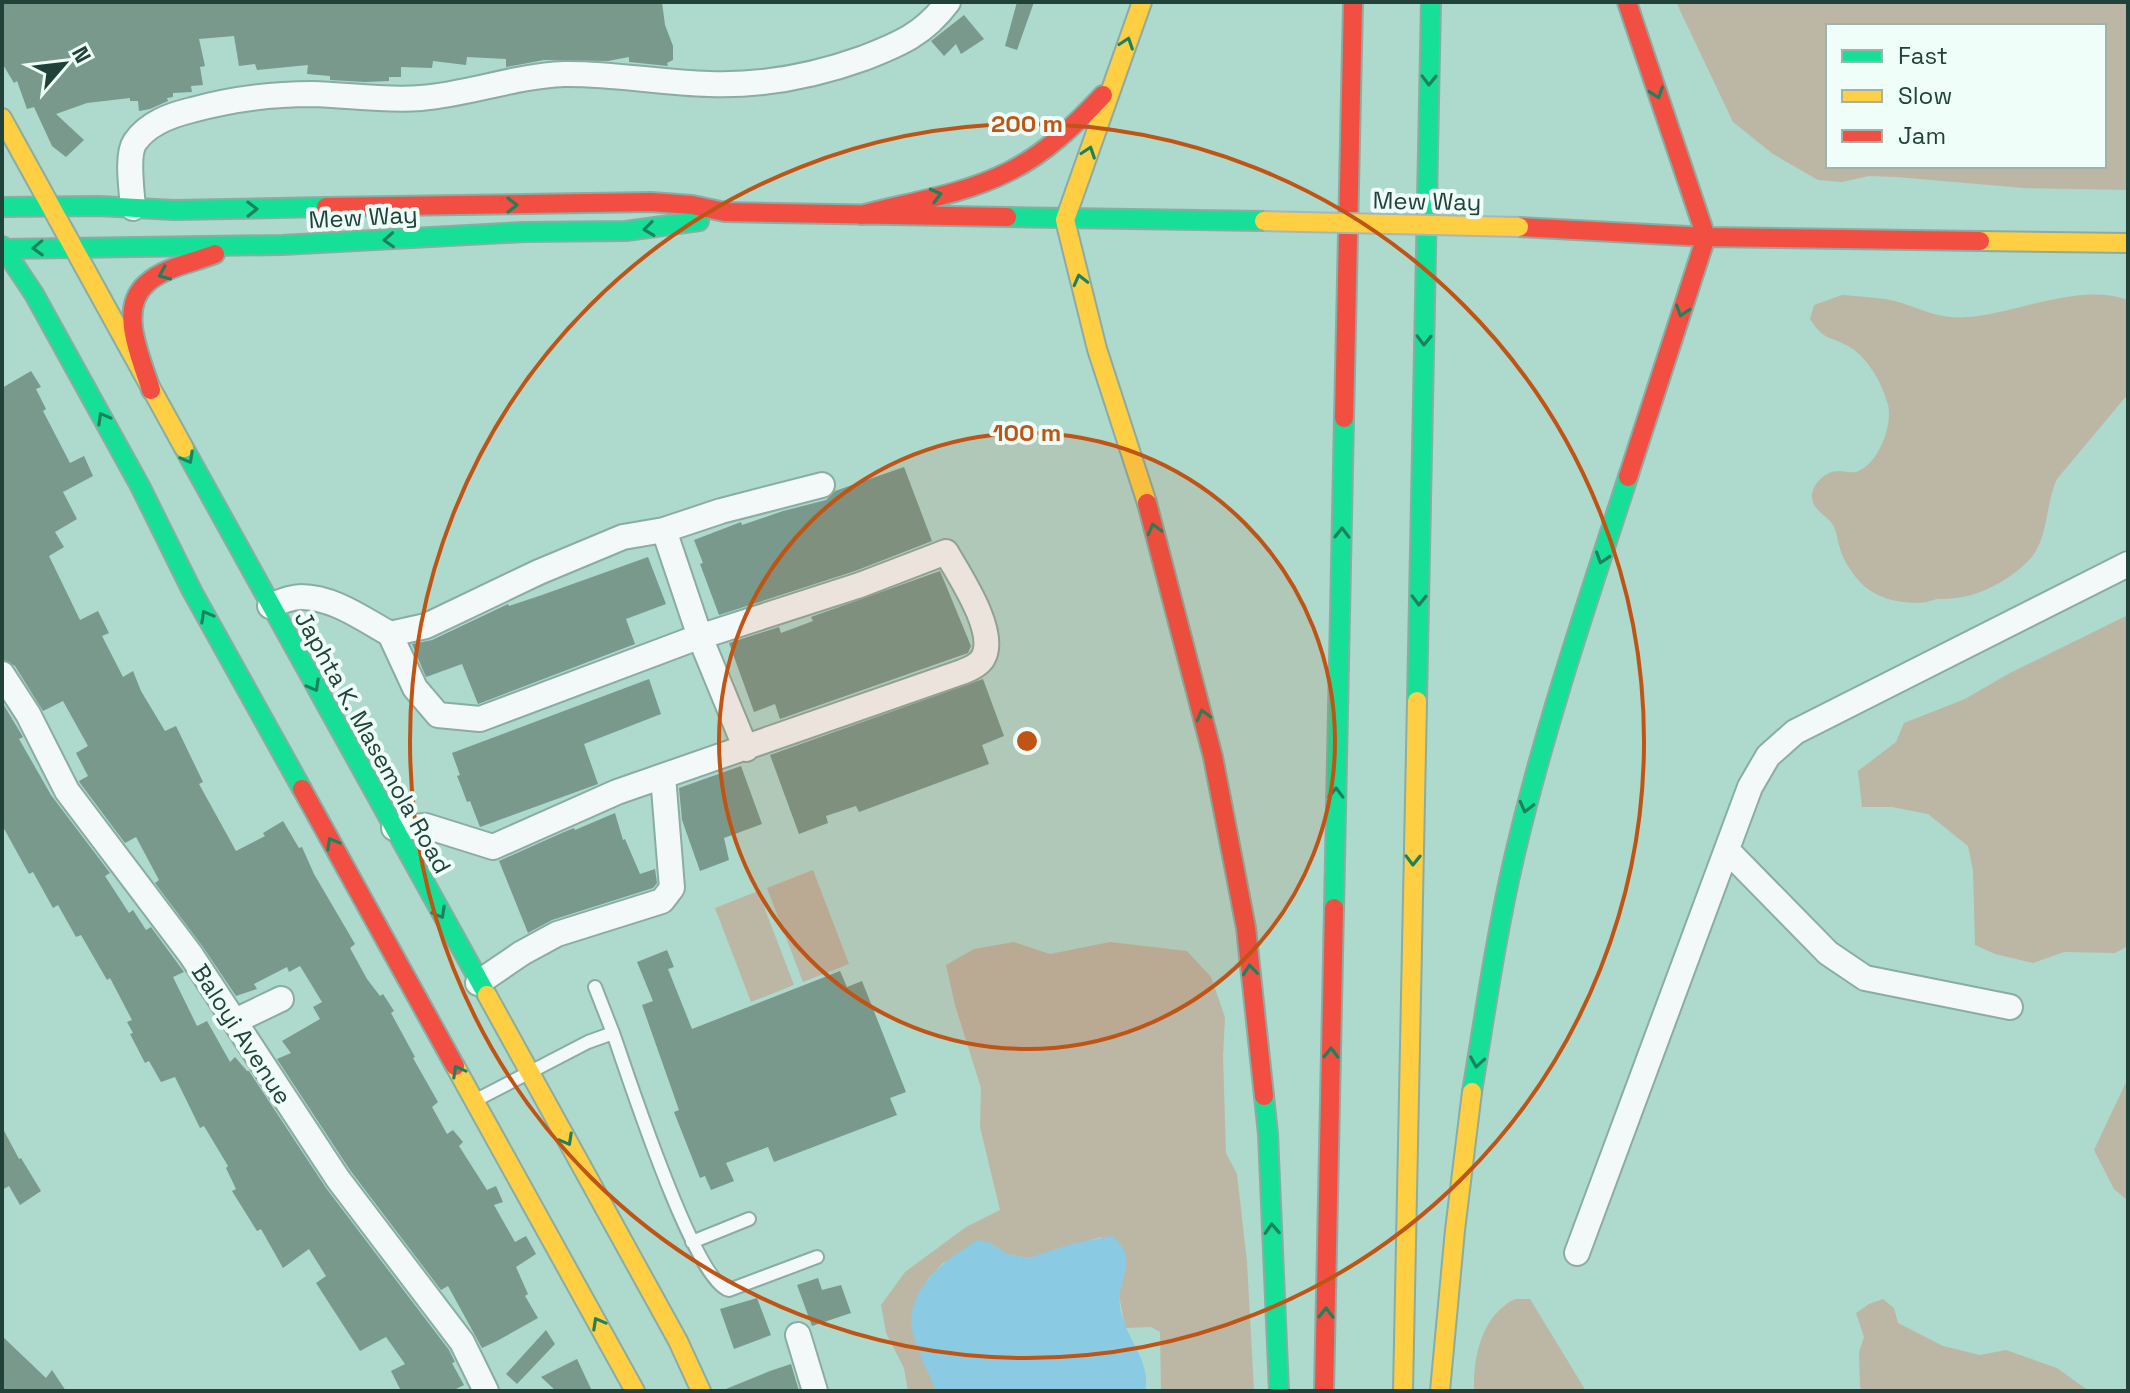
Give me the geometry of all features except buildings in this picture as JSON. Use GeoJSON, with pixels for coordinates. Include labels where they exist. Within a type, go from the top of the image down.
{"type":"FeatureCollection","features":[{"type":"Feature","properties":{"kind":"main road"},"geometry":{"type":"LineString","coordinates":[[1142,2],[1065,220],[1097,349],[1147,502],[1210,742],[1246,928],[1268,1134],[1279,1391]]}},
{"type":"Feature","properties":{"kind":"main road"},"geometry":{"type":"LineString","coordinates":[[1324,1391],[1353,2]]}},
{"type":"Feature","properties":{"kind":"main road"},"geometry":{"type":"LineString","coordinates":[[1403,1391],[1431,2]]}},
{"type":"Feature","properties":{"kind":"main road"},"geometry":{"type":"LineString","coordinates":[[1440,1391],[1453,1245],[1472,1095],[1493,959],[1514,857],[1561,684],[1706,237],[1627,2]]}},
{"type":"Feature","properties":{"kind":"main road"},"geometry":{"type":"LineString","coordinates":[[861,215],[1005,174],[1034,158],[1062,136],[1113,84]]}},
{"type":"Feature","properties":{"kind":"main road","name":"Japhta K. Masemola Road"},"geometry":{"type":"LineString","coordinates":[[2,118],[478,983],[531,1073],[678,1341],[701,1391]]}},
{"type":"Feature","properties":{"kind":"main road","name":"Mew Way"},"geometry":{"type":"LineString","coordinates":[[2,207],[234,209],[651,202],[692,205],[725,212],[1519,227],[1706,237],[2128,243]]}},
{"type":"Feature","properties":{"kind":"main road","name":"Mew Way"},"geometry":{"type":"LineString","coordinates":[[3,248],[326,243],[524,232],[626,231],[689,224],[725,212]]}},
{"type":"Feature","properties":{"kind":"main road"},"geometry":{"type":"LineString","coordinates":[[151,390],[132,317],[132,306],[141,287],[163,273],[236,245]]}},
{"type":"Feature","properties":{"kind":"main road"},"geometry":{"type":"LineString","coordinates":[[3,248],[34,294],[140,486],[192,591],[635,1391]]}},
{"type":"Feature","properties":{"kind":"street"},"geometry":{"type":"LineString","coordinates":[[133,208],[133,144],[151,126],[165,119],[221,102],[288,95],[416,98],[464,92],[521,77],[623,67],[733,84],[808,76],[908,40],[925,28],[948,2]]}},
{"type":"Feature","properties":{"kind":"street"},"geometry":{"type":"LineString","coordinates":[[390,634],[426,626],[585,551],[623,537],[664,530],[721,511],[822,485]]}},
{"type":"Feature","properties":{"kind":"street"},"geometry":{"type":"LineString","coordinates":[[664,530],[700,637],[746,749]]}},
{"type":"Feature","properties":{"kind":"street"},"geometry":{"type":"LineString","coordinates":[[270,606],[298,597],[325,600],[390,634],[415,688],[438,715],[466,719],[480,719],[700,637],[860,585],[946,552],[980,618],[987,648],[978,664],[962,672],[617,792],[493,847],[426,826],[394,828]]}},
{"type":"Feature","properties":{"kind":"street"},"geometry":{"type":"LineString","coordinates":[[1577,1253],[1750,787],[1768,756],[1795,732],[2128,564]]}},
{"type":"Feature","properties":{"kind":"street","name":"Baloyi Avenue"},"geometry":{"type":"LineString","coordinates":[[2,674],[28,714],[67,791],[158,909],[338,1179],[462,1342],[486,1391]]}},
{"type":"Feature","properties":{"kind":"street"},"geometry":{"type":"LineString","coordinates":[[478,983],[557,934],[662,901],[668,896],[672,888],[663,776]]}},
{"type":"Feature","properties":{"kind":"street"},"geometry":{"type":"LineString","coordinates":[[1727,850],[1828,953],[1865,978],[2010,1007]]}},
{"type":"Feature","properties":{"kind":"street"},"geometry":{"type":"LineString","coordinates":[[235,1021],[281,999]]}},
{"type":"Feature","properties":{"kind":"street"},"geometry":{"type":"LineString","coordinates":[[798,1335],[815,1391]]}},
{"type":"Feature","properties":{"kind":"lane"},"geometry":{"type":"LineString","coordinates":[[595,987],[684,1227],[715,1283],[729,1290],[817,1257]]}},
{"type":"Feature","properties":{"kind":"lane"},"geometry":{"type":"LineString","coordinates":[[474,1101],[588,1042],[613,1033]]}},
{"type":"Feature","properties":{"kind":"lane"},"geometry":{"type":"LineString","coordinates":[[692,1242],[749,1219]]}},
{"type":"Feature","properties":{"kind":"shaded area"},"geometry":{"type":"Polygon","coordinates":[[[1676,2],[2128,2],[2128,190],[2024,188],[1869,176],[1842,182],[1818,180],[1773,154],[1733,122],[1676,2]]]}},
{"type":"Feature","properties":{"kind":"shaded area"},"geometry":{"type":"Polygon","coordinates":[[[2090,294],[2128,300],[2128,394],[2057,479],[2036,551],[2021,568],[2000,583],[1952,599],[1911,603],[1885,598],[1864,586],[1852,572],[1843,556],[1834,527],[1814,504],[1813,489],[1824,476],[1838,471],[1856,472],[1871,462],[1882,444],[1888,423],[1888,405],[1868,364],[1848,346],[1823,334],[1810,319],[1814,305],[1842,295],[1885,299],[1956,317],[1988,314],[2090,294]]]}},
{"type":"Feature","properties":{"kind":"shaded area"},"geometry":{"type":"Polygon","coordinates":[[[2128,615],[2128,946],[2115,953],[2064,952],[2033,963],[1995,954],[1975,945],[1973,870],[1968,846],[1928,814],[1892,807],[1862,807],[1858,771],[1896,742],[1904,723],[1965,699],[2008,674],[2128,615]]]}},
{"type":"Feature","properties":{"kind":"shaded area"},"geometry":{"type":"Polygon","coordinates":[[[813,870],[849,964],[803,982],[767,888],[813,870]]]}},
{"type":"Feature","properties":{"kind":"shaded area"},"geometry":{"type":"Polygon","coordinates":[[[758,891],[794,985],[751,1002],[715,908],[758,891]]]}},
{"type":"Feature","properties":{"kind":"shaded area"},"geometry":{"type":"Polygon","coordinates":[[[1014,942],[1050,954],[1110,942],[1187,951],[1211,977],[1225,1017],[1226,1153],[1237,1174],[1247,1262],[1254,1391],[1161,1391],[1160,1332],[1151,1327],[1125,1328],[1119,1295],[1126,1263],[1101,1237],[1029,1258],[1007,1254],[988,1242],[943,1263],[928,1279],[918,1298],[913,1331],[936,1391],[908,1391],[904,1368],[886,1333],[881,1305],[905,1272],[966,1227],[1000,1210],[980,1127],[981,1088],[946,965],[974,949],[1014,942]]]}},
{"type":"Feature","properties":{"kind":"shaded area"},"geometry":{"type":"Polygon","coordinates":[[[2128,1078],[2128,1201],[2114,1189],[2094,1150],[2128,1078]]]}},
{"type":"Feature","properties":{"kind":"shaded area"},"geometry":{"type":"Polygon","coordinates":[[[1515,1299],[1530,1299],[1586,1391],[1474,1391],[1475,1364],[1487,1326],[1504,1306],[1515,1299]]]}},
{"type":"Feature","properties":{"kind":"shaded area"},"geometry":{"type":"Polygon","coordinates":[[[1883,1299],[1894,1308],[1898,1323],[1943,1346],[1980,1355],[2006,1350],[2057,1368],[2089,1391],[1864,1391],[1860,1387],[1859,1352],[1864,1337],[1856,1313],[1883,1299]]]}},
{"type":"Feature","properties":{"kind":"water"},"geometry":{"type":"Polygon","coordinates":[[[1112,1236],[1125,1253],[1120,1307],[1145,1369],[1145,1391],[936,1391],[917,1345],[911,1320],[918,1294],[944,1263],[977,1240],[988,1242],[1007,1254],[1029,1258],[1071,1244],[1112,1236]]]}},
{"type":"Feature","properties":{"kind":"traffic: fast"},"geometry":{"type":"LineString","coordinates":[[1417,701],[1431,2]]}},
{"type":"Feature","properties":{"kind":"traffic: fast"},"geometry":{"type":"LineString","coordinates":[[2,207],[99,206],[174,210],[326,207]]}},
{"type":"Feature","properties":{"kind":"traffic: fast"},"geometry":{"type":"LineString","coordinates":[[1007,217],[1264,221]]}},
{"type":"Feature","properties":{"kind":"traffic: fast"},"geometry":{"type":"LineString","coordinates":[[2,249],[282,245],[524,232],[626,231],[699,221]]}},
{"type":"Feature","properties":{"kind":"traffic: fast"},"geometry":{"type":"LineString","coordinates":[[2,246],[34,294],[140,486],[192,591],[302,789]]}},
{"type":"Feature","properties":{"kind":"traffic: fast"},"geometry":{"type":"LineString","coordinates":[[1334,908],[1344,418]]}},
{"type":"Feature","properties":{"kind":"traffic: fast"},"geometry":{"type":"LineString","coordinates":[[184,448],[487,995]]}},
{"type":"Feature","properties":{"kind":"traffic: fast"},"geometry":{"type":"LineString","coordinates":[[1472,1092],[1502,916],[1526,810],[1567,666],[1628,477]]}},
{"type":"Feature","properties":{"kind":"traffic: fast"},"geometry":{"type":"LineString","coordinates":[[1264,1096],[1279,1391]]}},
{"type":"Feature","properties":{"kind":"traffic: slow"},"geometry":{"type":"LineString","coordinates":[[1142,2],[1065,220],[1097,349],[1147,503]]}},
{"type":"Feature","properties":{"kind":"traffic: slow"},"geometry":{"type":"LineString","coordinates":[[2,118],[184,448]]}},
{"type":"Feature","properties":{"kind":"traffic: slow"},"geometry":{"type":"LineString","coordinates":[[1264,221],[1519,227]]}},
{"type":"Feature","properties":{"kind":"traffic: slow"},"geometry":{"type":"LineString","coordinates":[[1980,241],[2128,243]]}},
{"type":"Feature","properties":{"kind":"traffic: slow"},"geometry":{"type":"LineString","coordinates":[[1403,1391],[1417,701]]}},
{"type":"Feature","properties":{"kind":"traffic: slow"},"geometry":{"type":"LineString","coordinates":[[487,995],[678,1341],[701,1391]]}},
{"type":"Feature","properties":{"kind":"traffic: slow"},"geometry":{"type":"LineString","coordinates":[[455,1066],[635,1391]]}},
{"type":"Feature","properties":{"kind":"traffic: slow"},"geometry":{"type":"LineString","coordinates":[[1440,1391],[1472,1092]]}},
{"type":"Feature","properties":{"kind":"traffic: jam"},"geometry":{"type":"LineString","coordinates":[[1344,418],[1353,2]]}},
{"type":"Feature","properties":{"kind":"traffic: jam"},"geometry":{"type":"LineString","coordinates":[[1627,2],[1706,237],[1628,477]]}},
{"type":"Feature","properties":{"kind":"traffic: jam"},"geometry":{"type":"LineString","coordinates":[[861,215],[954,192],[1008,172],[1035,157],[1059,138],[1103,95]]}},
{"type":"Feature","properties":{"kind":"traffic: jam"},"geometry":{"type":"LineString","coordinates":[[326,207],[651,202],[692,205],[725,212],[1007,217]]}},
{"type":"Feature","properties":{"kind":"traffic: jam"},"geometry":{"type":"LineString","coordinates":[[1519,227],[1706,237],[1980,241]]}},
{"type":"Feature","properties":{"kind":"traffic: jam"},"geometry":{"type":"LineString","coordinates":[[151,390],[134,336],[133,307],[138,295],[146,284],[161,273],[215,254]]}},
{"type":"Feature","properties":{"kind":"traffic: jam"},"geometry":{"type":"LineString","coordinates":[[1147,503],[1213,757],[1246,928],[1264,1096]]}},
{"type":"Feature","properties":{"kind":"traffic: jam"},"geometry":{"type":"LineString","coordinates":[[302,789],[455,1066]]}},
{"type":"Feature","properties":{"kind":"traffic: jam"},"geometry":{"type":"LineString","coordinates":[[1324,1391],[1334,908]]}}]}
